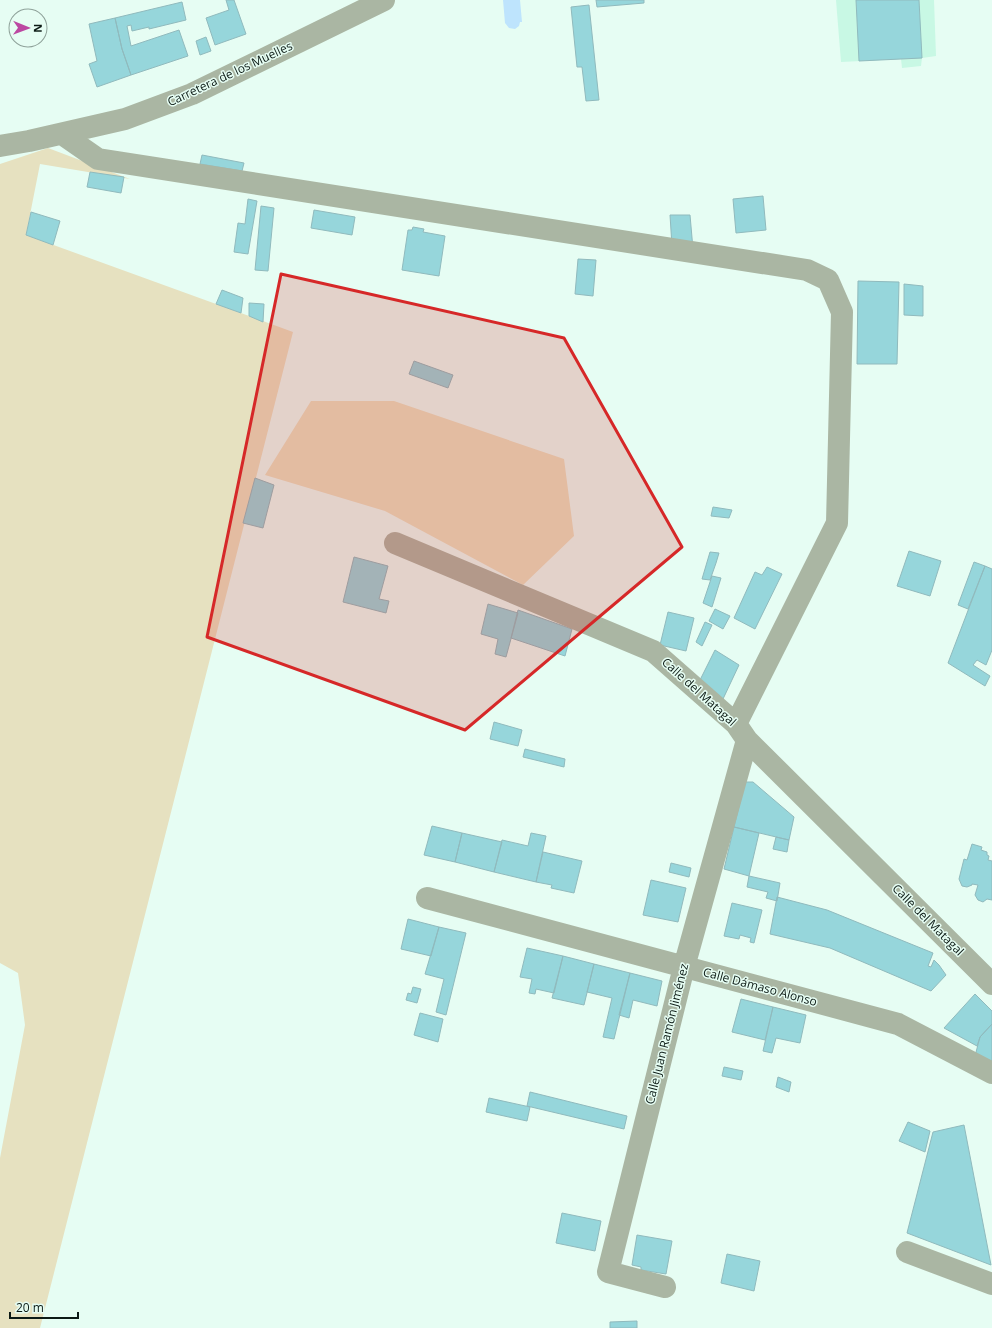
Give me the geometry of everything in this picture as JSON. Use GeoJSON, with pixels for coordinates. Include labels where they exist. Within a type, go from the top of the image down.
{"type":"FeatureCollection","features":[{"type":"Feature","properties":{"kind":"street","name":"Carretera de los Muelles"},"geometry":{"type":"LineString","coordinates":[[0,146],[62,134],[125,119],[192,94],[384,0]]}},
{"type":"Feature","properties":{"kind":"street","name":"Calle Juan Ramón Jiménez"},"geometry":{"type":"LineString","coordinates":[[62,134],[98,159],[807,270],[828,280],[842,312],[837,523],[741,732],[608,1272],[665,1287]]}},
{"type":"Feature","properties":{"kind":"street","name":"Calle del Matagal"},"geometry":{"type":"LineString","coordinates":[[394,543],[653,651],[741,732],[992,984]]}},
{"type":"Feature","properties":{"kind":"street","name":"Calle Dámaso Alonso"},"geometry":{"type":"LineString","coordinates":[[427,898],[898,1024],[992,1073]]}},
{"type":"Feature","properties":{"kind":"street"},"geometry":{"type":"LineString","coordinates":[[907,1252],[992,1284]]}},
{"type":"Feature","properties":{"kind":"highlighted area"},"geometry":{"type":"Polygon","coordinates":[[[281,274],[564,338],[682,547],[465,730],[207,637],[281,274]]]}},
{"type":"Feature","properties":{"kind":"shaded area"},"geometry":{"type":"Polygon","coordinates":[[[836,0],[934,0],[936,56],[922,58],[921,66],[902,68],[901,59],[841,62],[836,0]]]}},
{"type":"Feature","properties":{"kind":"shaded area"},"geometry":{"type":"Polygon","coordinates":[[[48,148],[130,179],[40,164],[26,235],[293,332],[40,1328],[0,1328],[0,1158],[25,1025],[18,973],[0,963],[0,164],[48,148]]]}},
{"type":"Feature","properties":{"kind":"shaded area"},"geometry":{"type":"Polygon","coordinates":[[[311,401],[394,401],[564,459],[574,536],[523,585],[385,511],[265,475],[311,401]]]}},
{"type":"Feature","properties":{"kind":"water"},"geometry":{"type":"Polygon","coordinates":[[[503,0],[520,0],[522,22],[520,22],[519,26],[515,29],[509,28],[505,23],[503,0]]]}},
{"type":"Feature","properties":{"kind":"building"},"geometry":{"type":"Polygon","coordinates":[[[226,0],[234,0],[246,34],[215,45],[206,18],[229,10],[226,0]]]}},
{"type":"Feature","properties":{"kind":"building"},"geometry":{"type":"Polygon","coordinates":[[[596,0],[644,0],[644,3],[597,7],[596,0]]]}},
{"type":"Feature","properties":{"kind":"building"},"geometry":{"type":"Polygon","coordinates":[[[856,0],[919,0],[922,58],[859,61],[856,0]]]}},
{"type":"Feature","properties":{"kind":"building"},"geometry":{"type":"Polygon","coordinates":[[[182,2],[186,20],[149,29],[149,27],[132,31],[131,25],[127,26],[131,46],[179,30],[188,56],[131,75],[122,49],[115,18],[182,2]]]}},
{"type":"Feature","properties":{"kind":"building"},"geometry":{"type":"Polygon","coordinates":[[[589,5],[599,100],[586,101],[582,67],[577,67],[571,7],[589,5]]]}},
{"type":"Feature","properties":{"kind":"building"},"geometry":{"type":"Polygon","coordinates":[[[115,18],[122,49],[131,75],[97,87],[89,64],[97,61],[89,24],[115,18]]]}},
{"type":"Feature","properties":{"kind":"building"},"geometry":{"type":"Polygon","coordinates":[[[206,37],[211,51],[200,55],[196,41],[206,37]]]}},
{"type":"Feature","properties":{"kind":"building"},"geometry":{"type":"Polygon","coordinates":[[[202,155],[244,163],[242,171],[200,164],[202,155]]]}},
{"type":"Feature","properties":{"kind":"building"},"geometry":{"type":"Polygon","coordinates":[[[90,172],[124,177],[121,193],[87,187],[90,172]]]}},
{"type":"Feature","properties":{"kind":"building"},"geometry":{"type":"Polygon","coordinates":[[[763,196],[766,230],[736,233],[733,199],[763,196]]]}},
{"type":"Feature","properties":{"kind":"building"},"geometry":{"type":"Polygon","coordinates":[[[248,199],[257,201],[248,254],[234,252],[238,223],[245,224],[248,199]]]}},
{"type":"Feature","properties":{"kind":"building"},"geometry":{"type":"Polygon","coordinates":[[[261,206],[274,208],[268,271],[255,270],[261,206]]]}},
{"type":"Feature","properties":{"kind":"building"},"geometry":{"type":"Polygon","coordinates":[[[314,210],[355,217],[352,235],[311,228],[314,210]]]}},
{"type":"Feature","properties":{"kind":"building"},"geometry":{"type":"Polygon","coordinates":[[[31,212],[60,221],[53,245],[26,235],[31,212]]]}},
{"type":"Feature","properties":{"kind":"building"},"geometry":{"type":"Polygon","coordinates":[[[670,215],[690,215],[693,249],[672,246],[670,215]]]}},
{"type":"Feature","properties":{"kind":"building"},"geometry":{"type":"Polygon","coordinates":[[[413,227],[424,229],[423,232],[445,236],[439,276],[402,270],[408,230],[412,230],[413,227]]]}},
{"type":"Feature","properties":{"kind":"building"},"geometry":{"type":"Polygon","coordinates":[[[578,259],[596,260],[593,296],[575,294],[578,259]]]}},
{"type":"Feature","properties":{"kind":"building"},"geometry":{"type":"Polygon","coordinates":[[[858,281],[899,282],[897,364],[857,364],[858,281]]]}},
{"type":"Feature","properties":{"kind":"building"},"geometry":{"type":"Polygon","coordinates":[[[904,284],[923,286],[923,316],[904,315],[904,284]]]}},
{"type":"Feature","properties":{"kind":"building"},"geometry":{"type":"Polygon","coordinates":[[[222,290],[243,298],[241,313],[216,304],[222,290]]]}},
{"type":"Feature","properties":{"kind":"building"},"geometry":{"type":"Polygon","coordinates":[[[249,303],[264,304],[263,322],[249,316],[249,303]]]}},
{"type":"Feature","properties":{"kind":"building"},"geometry":{"type":"Polygon","coordinates":[[[414,361],[453,375],[448,388],[409,374],[414,361]]]}},
{"type":"Feature","properties":{"kind":"building"},"geometry":{"type":"Polygon","coordinates":[[[255,478],[274,485],[263,528],[243,523],[255,478]]]}},
{"type":"Feature","properties":{"kind":"building"},"geometry":{"type":"Polygon","coordinates":[[[713,507],[732,510],[729,518],[711,516],[713,507]]]}},
{"type":"Feature","properties":{"kind":"building"},"geometry":{"type":"Polygon","coordinates":[[[909,551],[941,561],[930,596],[897,586],[909,551]]]}},
{"type":"Feature","properties":{"kind":"building"},"geometry":{"type":"Polygon","coordinates":[[[710,552],[719,553],[710,580],[702,579],[710,552]]]}},
{"type":"Feature","properties":{"kind":"building"},"geometry":{"type":"Polygon","coordinates":[[[354,557],[388,566],[379,599],[389,601],[386,613],[343,602],[354,557]]]}},
{"type":"Feature","properties":{"kind":"building"},"geometry":{"type":"Polygon","coordinates":[[[974,562],[985,566],[968,609],[958,605],[974,562]]]}},
{"type":"Feature","properties":{"kind":"building"},"geometry":{"type":"Polygon","coordinates":[[[985,566],[992,569],[992,650],[986,665],[977,660],[973,665],[990,676],[985,686],[948,663],[985,566]]]}},
{"type":"Feature","properties":{"kind":"building"},"geometry":{"type":"Polygon","coordinates":[[[767,567],[782,574],[755,629],[734,618],[755,572],[762,575],[767,567]]]}},
{"type":"Feature","properties":{"kind":"building"},"geometry":{"type":"Polygon","coordinates":[[[712,576],[721,578],[712,607],[703,603],[712,576]]]}},
{"type":"Feature","properties":{"kind":"building"},"geometry":{"type":"Polygon","coordinates":[[[488,604],[518,613],[506,657],[495,654],[498,639],[481,634],[488,604]]]}},
{"type":"Feature","properties":{"kind":"building"},"geometry":{"type":"Polygon","coordinates":[[[715,609],[730,616],[723,629],[709,621],[715,609]]]}},
{"type":"Feature","properties":{"kind":"building"},"geometry":{"type":"Polygon","coordinates":[[[518,610],[572,629],[565,656],[511,638],[518,610]]]}},
{"type":"Feature","properties":{"kind":"building"},"geometry":{"type":"Polygon","coordinates":[[[668,612],[694,618],[686,651],[660,645],[668,612]]]}},
{"type":"Feature","properties":{"kind":"building"},"geometry":{"type":"Polygon","coordinates":[[[705,622],[712,625],[702,646],[696,642],[705,622]]]}},
{"type":"Feature","properties":{"kind":"building"},"geometry":{"type":"Polygon","coordinates":[[[715,650],[739,665],[723,699],[700,680],[715,650]]]}},
{"type":"Feature","properties":{"kind":"building"},"geometry":{"type":"Polygon","coordinates":[[[494,722],[522,730],[518,746],[490,739],[494,722]]]}},
{"type":"Feature","properties":{"kind":"building"},"geometry":{"type":"Polygon","coordinates":[[[525,749],[565,759],[564,767],[523,757],[525,749]]]}},
{"type":"Feature","properties":{"kind":"building"},"geometry":{"type":"Polygon","coordinates":[[[745,782],[753,782],[794,817],[789,840],[734,827],[745,782]]]}},
{"type":"Feature","properties":{"kind":"building"},"geometry":{"type":"Polygon","coordinates":[[[432,826],[462,833],[455,862],[424,855],[432,826]]]}},
{"type":"Feature","properties":{"kind":"building"},"geometry":{"type":"Polygon","coordinates":[[[734,827],[759,833],[749,876],[724,869],[734,827]]]}},
{"type":"Feature","properties":{"kind":"building"},"geometry":{"type":"Polygon","coordinates":[[[462,833],[502,842],[494,872],[455,862],[462,833]]]}},
{"type":"Feature","properties":{"kind":"building"},"geometry":{"type":"Polygon","coordinates":[[[531,833],[546,836],[536,882],[494,872],[502,840],[528,846],[531,833]]]}},
{"type":"Feature","properties":{"kind":"building"},"geometry":{"type":"Polygon","coordinates":[[[776,837],[789,840],[787,852],[773,849],[776,837]]]}},
{"type":"Feature","properties":{"kind":"building"},"geometry":{"type":"Polygon","coordinates":[[[972,844],[982,847],[981,850],[987,852],[987,855],[989,856],[988,860],[992,861],[992,900],[987,899],[983,902],[978,900],[975,895],[978,885],[972,884],[967,887],[962,886],[959,879],[964,859],[967,860],[972,844]]]}},
{"type":"Feature","properties":{"kind":"building"},"geometry":{"type":"Polygon","coordinates":[[[543,852],[582,861],[574,893],[551,888],[552,885],[536,882],[543,852]]]}},
{"type":"Feature","properties":{"kind":"building"},"geometry":{"type":"Polygon","coordinates":[[[671,863],[691,868],[689,877],[669,872],[671,863]]]}},
{"type":"Feature","properties":{"kind":"building"},"geometry":{"type":"Polygon","coordinates":[[[749,876],[780,883],[777,901],[766,898],[768,892],[747,887],[749,876]]]}},
{"type":"Feature","properties":{"kind":"building"},"geometry":{"type":"Polygon","coordinates":[[[651,880],[686,888],[678,922],[643,915],[651,880]]]}},
{"type":"Feature","properties":{"kind":"building"},"geometry":{"type":"Polygon","coordinates":[[[777,897],[827,910],[933,953],[928,966],[931,967],[934,960],[946,975],[931,991],[830,948],[770,934],[777,897]]]}},
{"type":"Feature","properties":{"kind":"building"},"geometry":{"type":"Polygon","coordinates":[[[732,903],[762,910],[754,943],[750,942],[751,938],[740,935],[739,939],[724,936],[732,903]]]}},
{"type":"Feature","properties":{"kind":"building"},"geometry":{"type":"Polygon","coordinates":[[[408,919],[439,927],[431,956],[401,949],[408,919]]]}},
{"type":"Feature","properties":{"kind":"building"},"geometry":{"type":"Polygon","coordinates":[[[439,927],[466,933],[446,1015],[436,1012],[444,979],[425,974],[439,927]]]}},
{"type":"Feature","properties":{"kind":"building"},"geometry":{"type":"Polygon","coordinates":[[[527,948],[563,956],[554,993],[536,989],[535,994],[529,993],[532,979],[520,977],[527,948]]]}},
{"type":"Feature","properties":{"kind":"building"},"geometry":{"type":"Polygon","coordinates":[[[563,956],[594,964],[584,1005],[552,998],[563,956]]]}},
{"type":"Feature","properties":{"kind":"building"},"geometry":{"type":"Polygon","coordinates":[[[594,964],[630,973],[614,1039],[603,1037],[612,998],[587,992],[594,964]]]}},
{"type":"Feature","properties":{"kind":"building"},"geometry":{"type":"Polygon","coordinates":[[[630,973],[662,981],[657,1006],[633,1000],[629,1018],[619,1015],[630,973]]]}},
{"type":"Feature","properties":{"kind":"building"},"geometry":{"type":"Polygon","coordinates":[[[413,987],[421,989],[417,1003],[406,1000],[408,993],[411,994],[413,987]]]}},
{"type":"Feature","properties":{"kind":"building"},"geometry":{"type":"Polygon","coordinates":[[[975,994],[992,1011],[992,1024],[980,1037],[977,1046],[944,1028],[975,994]]]}},
{"type":"Feature","properties":{"kind":"building"},"geometry":{"type":"Polygon","coordinates":[[[741,999],[773,1007],[765,1040],[732,1032],[741,999]]]}},
{"type":"Feature","properties":{"kind":"building"},"geometry":{"type":"Polygon","coordinates":[[[773,1007],[806,1015],[800,1043],[776,1038],[772,1053],[763,1051],[773,1007]]]}},
{"type":"Feature","properties":{"kind":"building"},"geometry":{"type":"Polygon","coordinates":[[[420,1013],[443,1019],[438,1042],[414,1035],[420,1013]]]}},
{"type":"Feature","properties":{"kind":"building"},"geometry":{"type":"Polygon","coordinates":[[[992,1024],[992,1061],[975,1056],[980,1037],[992,1024]]]}},
{"type":"Feature","properties":{"kind":"building"},"geometry":{"type":"Polygon","coordinates":[[[724,1067],[743,1071],[741,1080],[722,1076],[724,1067]]]}},
{"type":"Feature","properties":{"kind":"building"},"geometry":{"type":"Polygon","coordinates":[[[778,1077],[791,1082],[789,1092],[776,1087],[778,1077]]]}},
{"type":"Feature","properties":{"kind":"building"},"geometry":{"type":"Polygon","coordinates":[[[530,1092],[627,1116],[624,1129],[527,1106],[530,1092]]]}},
{"type":"Feature","properties":{"kind":"building"},"geometry":{"type":"Polygon","coordinates":[[[489,1098],[530,1107],[527,1121],[486,1112],[489,1098]]]}},
{"type":"Feature","properties":{"kind":"building"},"geometry":{"type":"Polygon","coordinates":[[[908,1122],[930,1131],[925,1152],[899,1141],[908,1122]]]}},
{"type":"Feature","properties":{"kind":"building"},"geometry":{"type":"Polygon","coordinates":[[[964,1125],[991,1265],[907,1233],[933,1132],[964,1125]]]}},
{"type":"Feature","properties":{"kind":"building"},"geometry":{"type":"Polygon","coordinates":[[[562,1213],[601,1221],[595,1251],[556,1243],[562,1213]]]}},
{"type":"Feature","properties":{"kind":"building"},"geometry":{"type":"Polygon","coordinates":[[[637,1235],[672,1241],[666,1274],[641,1270],[641,1267],[632,1265],[637,1235]]]}},
{"type":"Feature","properties":{"kind":"building"},"geometry":{"type":"Polygon","coordinates":[[[727,1254],[760,1261],[754,1291],[721,1283],[727,1254]]]}},
{"type":"Feature","properties":{"kind":"building"},"geometry":{"type":"Polygon","coordinates":[[[637,1321],[637,1328],[610,1328],[610,1322],[637,1321]]]}}]}
